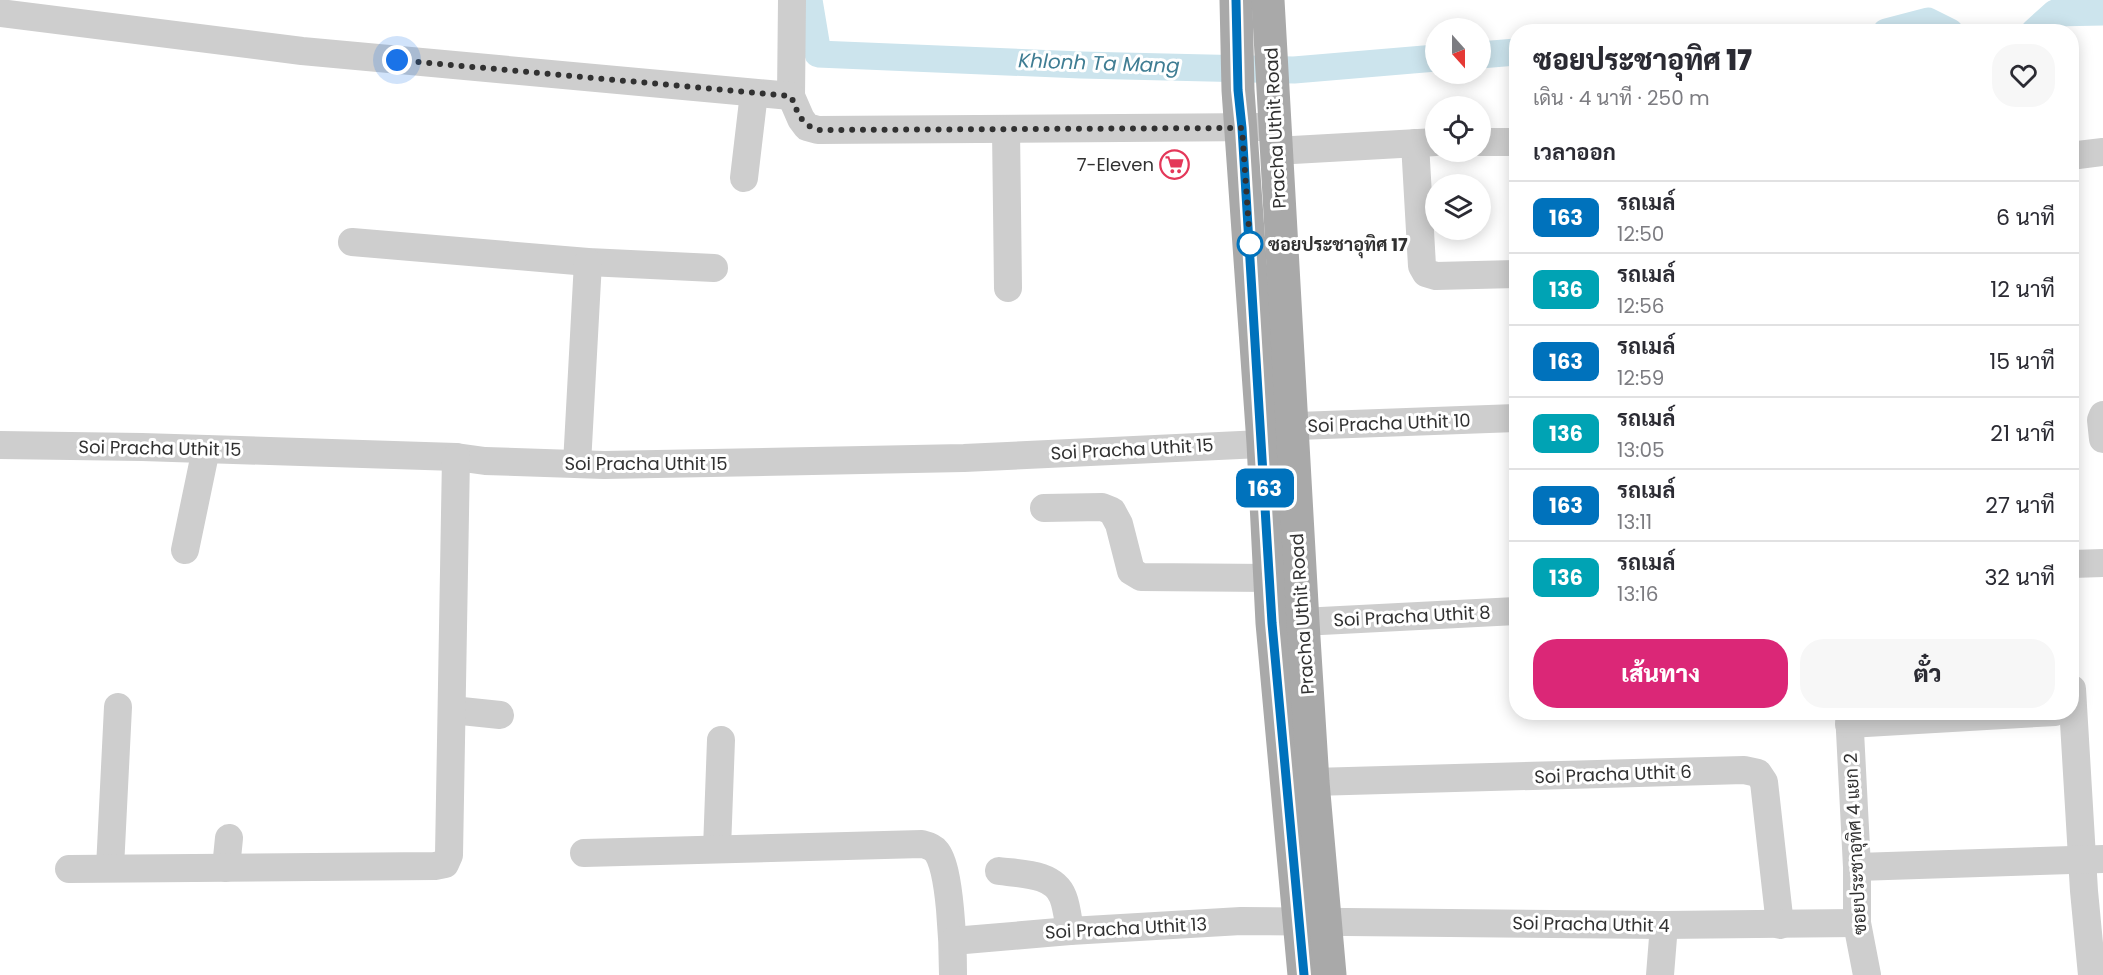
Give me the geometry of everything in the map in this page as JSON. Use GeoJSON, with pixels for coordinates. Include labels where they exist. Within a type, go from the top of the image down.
{"type":"FeatureCollection","features":[{"type":"Feature","properties":{"kind":"main road","name":"Pracha Uthit Road"},"geometry":{"type":"LineString","coordinates":[[1237,14],[1238,90],[1264,135]]}},
{"type":"Feature","properties":{"kind":"main road","name":"Pracha Uthit Road"},"geometry":{"type":"LineString","coordinates":[[1269,14],[1272,89],[1264,135],[1287,623],[1312,921],[1330,975]]}},
{"type":"Feature","properties":{"kind":"main road","name":"Pracha Uthit Road"},"geometry":{"type":"LineString","coordinates":[[1277,435],[1270,578],[1287,623],[1313,782],[1312,921],[1304,975]]}},
{"type":"Feature","properties":{"kind":"street"},"geometry":{"type":"LineString","coordinates":[[792,0],[791,96],[807,127],[818,130],[1006,130],[1264,135],[1425,142],[1422,266],[1426,273],[1436,276],[1509,274]]}},
{"type":"Feature","properties":{"kind":"street"},"geometry":{"type":"LineString","coordinates":[[0,13],[302,51],[791,96]]}},
{"type":"Feature","properties":{"kind":"street"},"geometry":{"type":"LineString","coordinates":[[744,178],[754,93]]}},
{"type":"Feature","properties":{"kind":"street"},"geometry":{"type":"LineString","coordinates":[[1006,130],[1008,288]]}},
{"type":"Feature","properties":{"kind":"street"},"geometry":{"type":"LineString","coordinates":[[1491,142],[1509,142]]}},
{"type":"Feature","properties":{"kind":"street"},"geometry":{"type":"LineString","coordinates":[[352,242],[588,262],[714,268]]}},
{"type":"Feature","properties":{"kind":"street"},"geometry":{"type":"LineString","coordinates":[[577,464],[588,262]]}},
{"type":"Feature","properties":{"kind":"street"},"geometry":{"type":"LineString","coordinates":[[2103,415],[2103,439]]}},
{"type":"Feature","properties":{"kind":"street","name":"Soi Pracha Uthit 10"},"geometry":{"type":"LineString","coordinates":[[1277,435],[1509,418]]}},
{"type":"Feature","properties":{"kind":"street","name":"Soi Pracha Uthit 15"},"geometry":{"type":"LineString","coordinates":[[0,446],[206,449],[456,457],[484,461],[577,464],[964,458],[1277,435]]}},
{"type":"Feature","properties":{"kind":"street"},"geometry":{"type":"LineString","coordinates":[[185,550],[206,449]]}},
{"type":"Feature","properties":{"kind":"street"},"geometry":{"type":"LineString","coordinates":[[69,869],[435,866],[445,864],[449,855],[456,457]]}},
{"type":"Feature","properties":{"kind":"street"},"geometry":{"type":"LineString","coordinates":[[1044,508],[1102,507],[1112,511],[1119,524],[1131,571],[1141,577],[1270,578]]}},
{"type":"Feature","properties":{"kind":"street"},"geometry":{"type":"LineString","coordinates":[[2079,564],[2103,563]]}},
{"type":"Feature","properties":{"kind":"street","name":"Soi Pracha Uthit 8"},"geometry":{"type":"LineString","coordinates":[[1287,623],[1509,611]]}},
{"type":"Feature","properties":{"kind":"street"},"geometry":{"type":"LineString","coordinates":[[110,868],[118,707]]}},
{"type":"Feature","properties":{"kind":"street"},"geometry":{"type":"LineString","coordinates":[[452,710],[500,715]]}},
{"type":"Feature","properties":{"kind":"street","name":"ซอยประชาอุทิศ 4 แยก 2"},"geometry":{"type":"LineString","coordinates":[[1849,720],[1857,867],[1857,923],[1867,975]]}},
{"type":"Feature","properties":{"kind":"street"},"geometry":{"type":"LineString","coordinates":[[2070,720],[2093,859],[2092,975]]}},
{"type":"Feature","properties":{"kind":"street"},"geometry":{"type":"LineString","coordinates":[[717,849],[722,740]]}},
{"type":"Feature","properties":{"kind":"street","name":"Soi Pracha Uthit 6"},"geometry":{"type":"LineString","coordinates":[[1313,782],[1744,770],[1758,773],[1764,782],[1780,925]]}},
{"type":"Feature","properties":{"kind":"street"},"geometry":{"type":"LineString","coordinates":[[226,868],[229,838]]}},
{"type":"Feature","properties":{"kind":"street"},"geometry":{"type":"LineString","coordinates":[[584,853],[922,844],[936,850],[943,864],[953,941],[952,975]]}},
{"type":"Feature","properties":{"kind":"street"},"geometry":{"type":"LineString","coordinates":[[1857,867],[2093,859]]}},
{"type":"Feature","properties":{"kind":"street"},"geometry":{"type":"LineString","coordinates":[[999,871],[1040,877],[1056,885],[1064,898],[1070,931]]}},
{"type":"Feature","properties":{"kind":"street","name":"Soi Pracha Uthit 13"},"geometry":{"type":"LineString","coordinates":[[953,941],[1070,931],[1241,921],[1312,921]]}},
{"type":"Feature","properties":{"kind":"street","name":"Soi Pracha Uthit 4"},"geometry":{"type":"LineString","coordinates":[[1312,921],[1664,925],[1857,923]]}},
{"type":"Feature","properties":{"kind":"street"},"geometry":{"type":"LineString","coordinates":[[1660,975],[1664,925]]}},
{"type":"Feature","properties":{"kind":"waterway","name":"Khlonh Ta Mang"},"geometry":{"type":"LineString","coordinates":[[809,0],[818,54],[1081,65],[1294,70],[1425,59]]}},
{"type":"Feature","properties":{"kind":"waterway","name":"Khlonh Ta Mang"},"geometry":{"type":"LineString","coordinates":[[2043,24],[2055,13],[2103,12]]}},
{"type":"Feature","properties":{"kind":"waterway","name":"Khlonh Ta Mang"},"geometry":{"type":"LineString","coordinates":[[1917,24],[1928,21],[1934,24]]}},
{"type":"Feature","properties":{"kind":"waterway","name":"Khlonh Ta Mang"},"geometry":{"type":"LineString","coordinates":[[1491,54],[1509,53]]}},
{"type":"Feature","properties":{"kind":"bus line","name":"163"},"geometry":{"type":"LineString","coordinates":[[1236,0],[1238,90],[1263,443],[1272,623],[1304,975]]}},
{"type":"Feature","properties":{"kind":"place","name":"7-Eleven"},"geometry":{"type":"Point","coordinates":[1175,164]}},
{"type":"Feature","properties":{"kind":"place","name":"ซอยประชาอุทิศ 17"},"geometry":{"type":"Point","coordinates":[1250,244]}},
{"type":"Feature","properties":{"kind":"route"},"geometry":{"type":"LineString","coordinates":[[397,60],[791,96],[807,127],[818,130],[1242,128],[1250,244]]}}]}
